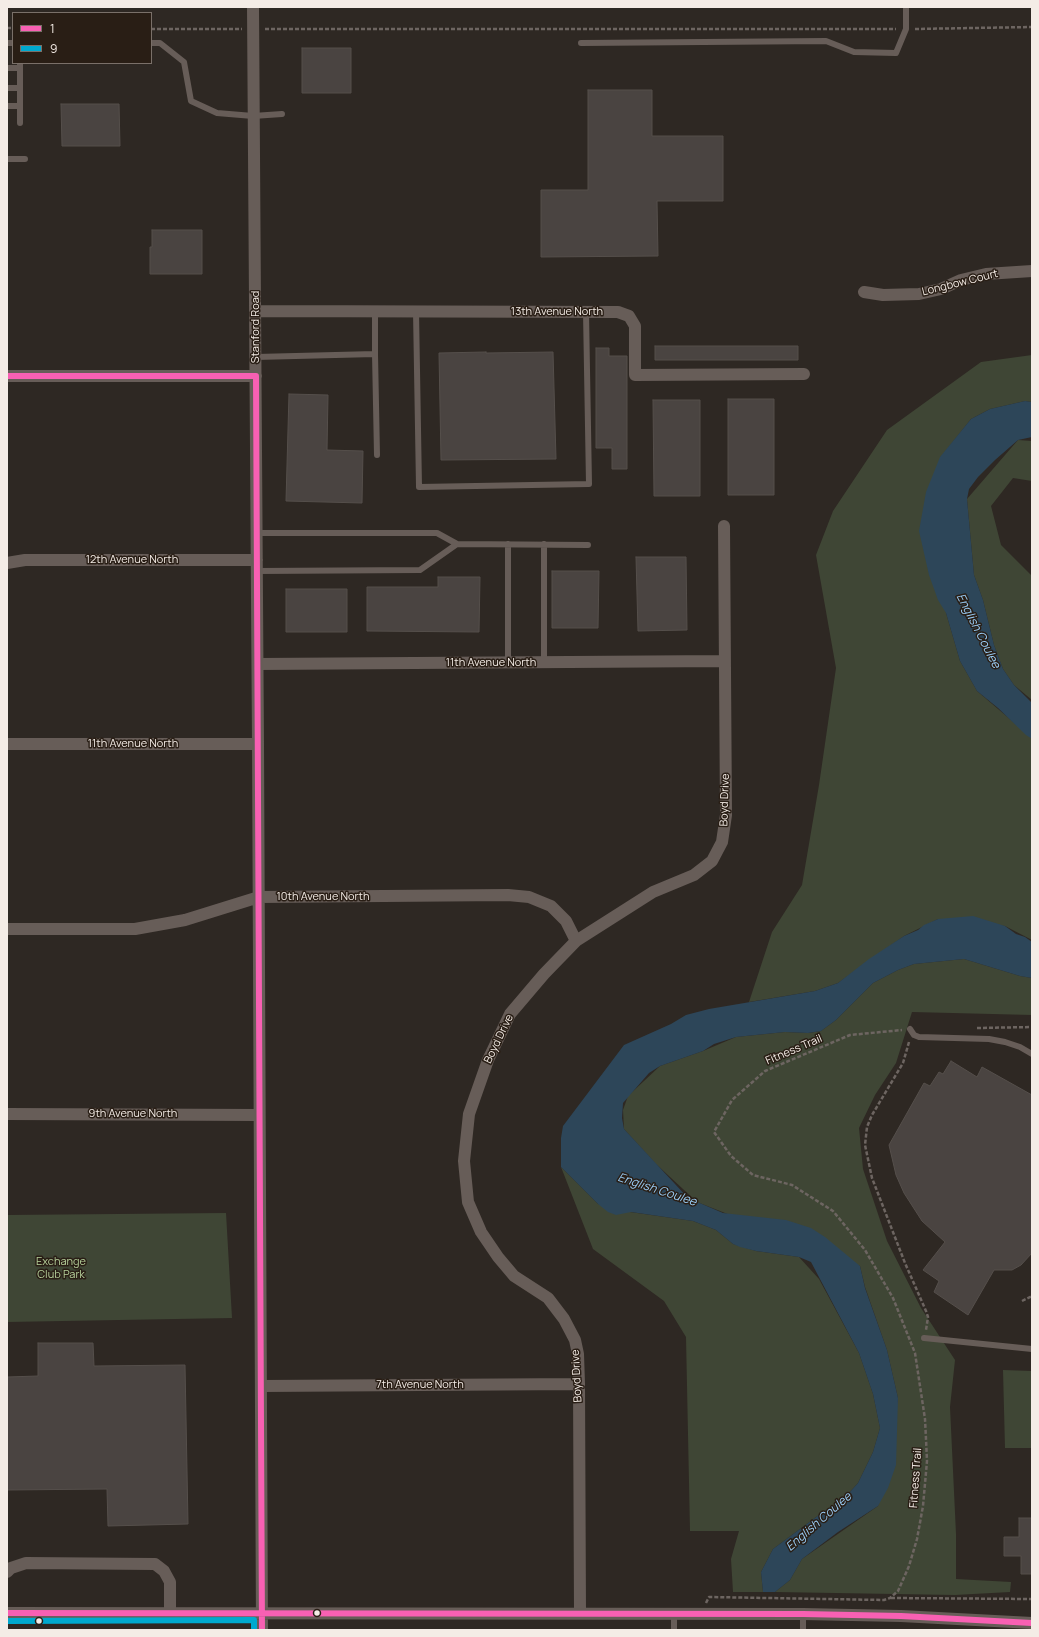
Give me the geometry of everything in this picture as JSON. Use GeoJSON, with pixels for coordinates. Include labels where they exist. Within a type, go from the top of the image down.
{"type":"FeatureCollection","features":[{"type":"Feature","properties":{"kind":"street","name":"Stanford Road"},"geometry":{"type":"LineString","coordinates":[[253,7],[258,664],[262,1630]]}},
{"type":"Feature","properties":{"kind":"street","name":"Longbow Court"},"geometry":{"type":"LineString","coordinates":[[864,292],[884,295],[919,294],[941,289],[961,280],[986,274],[1032,271]]}},
{"type":"Feature","properties":{"kind":"street","name":"13th Avenue North"},"geometry":{"type":"LineString","coordinates":[[256,311],[618,312],[628,316],[635,326],[635,375],[804,374]]}},
{"type":"Feature","properties":{"kind":"street"},"geometry":{"type":"LineString","coordinates":[[7,376],[256,376]]}},
{"type":"Feature","properties":{"kind":"street","name":"Boyd Drive"},"geometry":{"type":"LineString","coordinates":[[580,1613],[579,1384],[578,1354],[575,1340],[564,1319],[548,1298],[514,1276],[498,1257],[481,1232],[468,1202],[464,1161],[469,1114],[488,1060],[510,1014],[544,974],[576,941],[653,892],[694,875],[712,861],[722,842],[726,815],[724,526]]}},
{"type":"Feature","properties":{"kind":"street","name":"12th Avenue North"},"geometry":{"type":"LineString","coordinates":[[7,563],[25,560],[257,566]]}},
{"type":"Feature","properties":{"kind":"street","name":"11th Avenue North"},"geometry":{"type":"LineString","coordinates":[[258,664],[725,661]]}},
{"type":"Feature","properties":{"kind":"street","name":"11th Avenue North"},"geometry":{"type":"LineString","coordinates":[[7,744],[258,744]]}},
{"type":"Feature","properties":{"kind":"street","name":"10th Avenue North"},"geometry":{"type":"LineString","coordinates":[[7,929],[135,929],[185,920],[259,897],[508,895],[529,897],[551,906],[566,921],[576,941]]}},
{"type":"Feature","properties":{"kind":"street","name":"9th Avenue North"},"geometry":{"type":"LineString","coordinates":[[7,1114],[260,1115]]}},
{"type":"Feature","properties":{"kind":"street","name":"7th Avenue North"},"geometry":{"type":"LineString","coordinates":[[262,1386],[579,1384]]}},
{"type":"Feature","properties":{"kind":"street"},"geometry":{"type":"LineString","coordinates":[[7,1572],[11,1568],[26,1563],[155,1564],[164,1571],[170,1582],[170,1612]]}},
{"type":"Feature","properties":{"kind":"street"},"geometry":{"type":"LineString","coordinates":[[7,1613],[262,1612],[803,1614],[901,1616],[1032,1623]]}},
{"type":"Feature","properties":{"kind":"lane"},"geometry":{"type":"LineString","coordinates":[[581,43],[826,41],[854,52],[896,52],[906,29],[906,7]]}},
{"type":"Feature","properties":{"kind":"lane"},"geometry":{"type":"LineString","coordinates":[[152,43],[160,43],[184,62],[191,101],[217,113],[253,116],[282,114]]}},
{"type":"Feature","properties":{"kind":"lane"},"geometry":{"type":"LineString","coordinates":[[7,68],[20,65],[20,123]]}},
{"type":"Feature","properties":{"kind":"lane"},"geometry":{"type":"LineString","coordinates":[[7,88],[20,88]]}},
{"type":"Feature","properties":{"kind":"lane"},"geometry":{"type":"LineString","coordinates":[[7,106],[20,106]]}},
{"type":"Feature","properties":{"kind":"lane"},"geometry":{"type":"LineString","coordinates":[[7,159],[25,159]]}},
{"type":"Feature","properties":{"kind":"lane"},"geometry":{"type":"LineString","coordinates":[[375,311],[377,455]]}},
{"type":"Feature","properties":{"kind":"lane"},"geometry":{"type":"LineString","coordinates":[[416,311],[419,487],[589,484],[586,312]]}},
{"type":"Feature","properties":{"kind":"lane"},"geometry":{"type":"LineString","coordinates":[[256,357],[375,354]]}},
{"type":"Feature","properties":{"kind":"lane"},"geometry":{"type":"LineString","coordinates":[[257,534],[437,534],[458,544],[588,545]]}},
{"type":"Feature","properties":{"kind":"lane"},"geometry":{"type":"LineString","coordinates":[[257,566],[420,570],[458,544]]}},
{"type":"Feature","properties":{"kind":"lane"},"geometry":{"type":"LineString","coordinates":[[508,544],[508,662]]}},
{"type":"Feature","properties":{"kind":"lane"},"geometry":{"type":"LineString","coordinates":[[544,544],[544,662]]}},
{"type":"Feature","properties":{"kind":"lane"},"geometry":{"type":"LineString","coordinates":[[910,1029],[914,1036],[926,1038],[989,1039],[1000,1041],[1020,1047],[1032,1054]]}},
{"type":"Feature","properties":{"kind":"lane"},"geometry":{"type":"LineString","coordinates":[[924,1338],[1032,1349]]}},
{"type":"Feature","properties":{"kind":"lane"},"geometry":{"type":"LineString","coordinates":[[674,1614],[674,1630]]}},
{"type":"Feature","properties":{"kind":"lane"},"geometry":{"type":"LineString","coordinates":[[803,1614],[803,1630]]}},
{"type":"Feature","properties":{"kind":"path"},"geometry":{"type":"LineString","coordinates":[[152,29],[906,29],[934,27],[1032,27]]}},
{"type":"Feature","properties":{"kind":"path"},"geometry":{"type":"LineString","coordinates":[[974,1028],[1032,1027]]}},
{"type":"Feature","properties":{"kind":"path"},"geometry":{"type":"LineString","coordinates":[[910,1029],[909,1045],[903,1063],[872,1115],[867,1127],[865,1145],[872,1178],[905,1263],[926,1311],[927,1326],[924,1338],[915,1353]]}},
{"type":"Feature","properties":{"kind":"path","name":"Fitness Trail"},"geometry":{"type":"LineString","coordinates":[[910,1029],[850,1035],[765,1071],[732,1100],[714,1132],[730,1156],[753,1175],[792,1185],[834,1211],[865,1250],[893,1298],[915,1353],[925,1419],[927,1461],[923,1506],[917,1539],[908,1566],[898,1591],[890,1598],[1032,1599]]}},
{"type":"Feature","properties":{"kind":"path"},"geometry":{"type":"LineString","coordinates":[[1022,1301],[1032,1296]]}},
{"type":"Feature","properties":{"kind":"green space"},"geometry":{"type":"Polygon","coordinates":[[[1032,355],[1032,402],[1025,401],[990,409],[971,419],[940,458],[946,613],[960,661],[977,691],[1032,738],[1032,940],[1005,926],[938,919],[904,936],[838,983],[815,991],[749,1002],[772,932],[802,885],[819,785],[836,668],[816,555],[833,511],[887,430],[981,362],[1032,355]]]}},
{"type":"Feature","properties":{"kind":"green space"},"geometry":{"type":"Polygon","coordinates":[[[1018,440],[1032,441],[1032,481],[1013,478],[991,506],[1001,545],[1032,576],[1032,700],[1014,685],[1003,669],[994,645],[983,600],[974,575],[967,499],[1018,440]]]}},
{"type":"Feature","properties":{"kind":"green space"},"geometry":{"type":"Polygon","coordinates":[[[964,959],[1020,976],[1032,978],[1032,1015],[912,1012],[896,1063],[875,1095],[859,1128],[863,1169],[887,1241],[921,1308],[955,1360],[950,1407],[956,1534],[956,1579],[1011,1582],[1010,1592],[955,1595],[775,1592],[790,1580],[802,1559],[878,1506],[898,1398],[887,1350],[865,1287],[860,1266],[697,1202],[656,1164],[624,1129],[623,1110],[628,1096],[660,1066],[703,1051],[736,1037],[785,1032],[808,1033],[821,1031],[836,1020],[873,983],[898,970],[914,964],[964,959]]]}},
{"type":"Feature","properties":{"kind":"green space"},"geometry":{"type":"Polygon","coordinates":[[[561,1167],[598,1204],[630,1212],[693,1221],[716,1230],[733,1244],[756,1251],[799,1257],[819,1279],[859,1353],[873,1394],[880,1428],[873,1452],[858,1483],[840,1503],[823,1512],[773,1549],[761,1572],[763,1592],[733,1592],[731,1559],[739,1531],[690,1531],[686,1337],[664,1301],[593,1249],[561,1167]]]}},
{"type":"Feature","properties":{"kind":"green space","name":"Exchange Club Park"},"geometry":{"type":"Polygon","coordinates":[[[226,1213],[232,1318],[7,1322],[7,1215],[226,1213]]]}},
{"type":"Feature","properties":{"kind":"green space"},"geometry":{"type":"Polygon","coordinates":[[[1003,1370],[1032,1371],[1032,1448],[1005,1448],[1003,1370]]]}},
{"type":"Feature","properties":{"kind":"water","name":"English Coulee"},"geometry":{"type":"Polygon","coordinates":[[[1025,401],[1032,402],[1032,437],[1018,440],[995,460],[978,477],[969,489],[967,499],[974,575],[983,600],[994,645],[1003,669],[1014,685],[1032,703],[1032,739],[977,691],[960,661],[946,613],[938,600],[929,575],[919,531],[926,492],[940,457],[971,419],[990,409],[1025,401]]]}},
{"type":"Feature","properties":{"kind":"water","name":"English Coulee"},"geometry":{"type":"Polygon","coordinates":[[[973,916],[1005,926],[1016,934],[1025,937],[1032,942],[1032,978],[1020,976],[964,959],[914,964],[898,970],[873,983],[836,1020],[821,1031],[808,1033],[785,1032],[736,1037],[714,1044],[703,1051],[660,1066],[649,1073],[623,1103],[622,1118],[624,1129],[688,1198],[723,1213],[786,1220],[811,1228],[825,1237],[860,1266],[865,1288],[887,1350],[898,1398],[896,1465],[888,1488],[878,1506],[838,1532],[802,1559],[790,1580],[775,1592],[763,1592],[761,1572],[773,1549],[823,1512],[840,1503],[858,1483],[873,1452],[880,1428],[873,1394],[859,1353],[811,1262],[799,1257],[756,1251],[740,1247],[733,1244],[716,1230],[693,1221],[631,1212],[616,1215],[608,1212],[561,1167],[561,1138],[563,1126],[624,1045],[671,1024],[686,1015],[709,1009],[815,991],[838,983],[869,959],[924,925],[938,919],[973,916]]]}},
{"type":"Feature","properties":{"kind":"building"},"geometry":{"type":"Polygon","coordinates":[[[302,48],[351,48],[351,93],[302,93],[302,48]]]}},
{"type":"Feature","properties":{"kind":"building"},"geometry":{"type":"Polygon","coordinates":[[[588,90],[652,90],[652,136],[723,136],[723,201],[657,201],[658,256],[541,257],[541,190],[588,190],[588,90]]]}},
{"type":"Feature","properties":{"kind":"building"},"geometry":{"type":"Polygon","coordinates":[[[61,104],[119,104],[120,146],[62,146],[61,104]]]}},
{"type":"Feature","properties":{"kind":"building"},"geometry":{"type":"Polygon","coordinates":[[[152,230],[202,230],[202,274],[150,274],[150,247],[152,247],[152,230]]]}},
{"type":"Feature","properties":{"kind":"building"},"geometry":{"type":"Polygon","coordinates":[[[655,346],[798,346],[798,360],[655,360],[655,346]]]}},
{"type":"Feature","properties":{"kind":"building"},"geometry":{"type":"Polygon","coordinates":[[[596,348],[609,348],[609,356],[627,356],[627,469],[612,469],[612,448],[596,448],[596,348]]]}},
{"type":"Feature","properties":{"kind":"building"},"geometry":{"type":"Polygon","coordinates":[[[553,352],[556,459],[441,460],[439,353],[553,352]]]}},
{"type":"Feature","properties":{"kind":"building"},"geometry":{"type":"Polygon","coordinates":[[[289,394],[328,395],[327,450],[363,451],[362,503],[286,501],[289,394]]]}},
{"type":"Feature","properties":{"kind":"building"},"geometry":{"type":"Polygon","coordinates":[[[728,399],[774,399],[774,495],[728,495],[728,399]]]}},
{"type":"Feature","properties":{"kind":"building"},"geometry":{"type":"Polygon","coordinates":[[[653,400],[700,400],[700,496],[654,496],[653,400]]]}},
{"type":"Feature","properties":{"kind":"building"},"geometry":{"type":"Polygon","coordinates":[[[636,557],[686,557],[687,630],[638,631],[636,557]]]}},
{"type":"Feature","properties":{"kind":"building"},"geometry":{"type":"Polygon","coordinates":[[[552,571],[599,571],[598,628],[552,628],[552,571]]]}},
{"type":"Feature","properties":{"kind":"building"},"geometry":{"type":"Polygon","coordinates":[[[438,577],[480,577],[479,632],[367,631],[367,587],[438,587],[438,577]]]}},
{"type":"Feature","properties":{"kind":"building"},"geometry":{"type":"Polygon","coordinates":[[[286,589],[347,589],[347,632],[286,632],[286,589]]]}},
{"type":"Feature","properties":{"kind":"building"},"geometry":{"type":"Polygon","coordinates":[[[951,1061],[977,1077],[982,1067],[1032,1095],[1032,1253],[1021,1265],[1012,1270],[994,1270],[968,1315],[934,1292],[939,1281],[923,1270],[945,1242],[922,1221],[904,1193],[896,1175],[889,1145],[924,1083],[930,1086],[939,1072],[943,1074],[951,1061]]]}},
{"type":"Feature","properties":{"kind":"building"},"geometry":{"type":"Polygon","coordinates":[[[38,1343],[93,1343],[94,1366],[185,1365],[188,1524],[108,1526],[107,1489],[7,1490],[7,1377],[38,1376],[38,1343]]]}},
{"type":"Feature","properties":{"kind":"building"},"geometry":{"type":"Polygon","coordinates":[[[1019,1518],[1032,1518],[1032,1574],[1021,1574],[1021,1556],[1004,1556],[1004,1537],[1019,1537],[1019,1518]]]}},
{"type":"Feature","properties":{"kind":"transit line","name":"1"},"geometry":{"type":"LineString","coordinates":[[7,376],[256,376],[262,1630]]}},
{"type":"Feature","properties":{"kind":"transit line","name":"1"},"geometry":{"type":"LineString","coordinates":[[7,1613],[803,1614],[901,1616],[1032,1623]]}},
{"type":"Feature","properties":{"kind":"transit line","name":"9"},"geometry":{"type":"LineString","coordinates":[[7,1621],[254,1620],[254,1630]]}}]}
